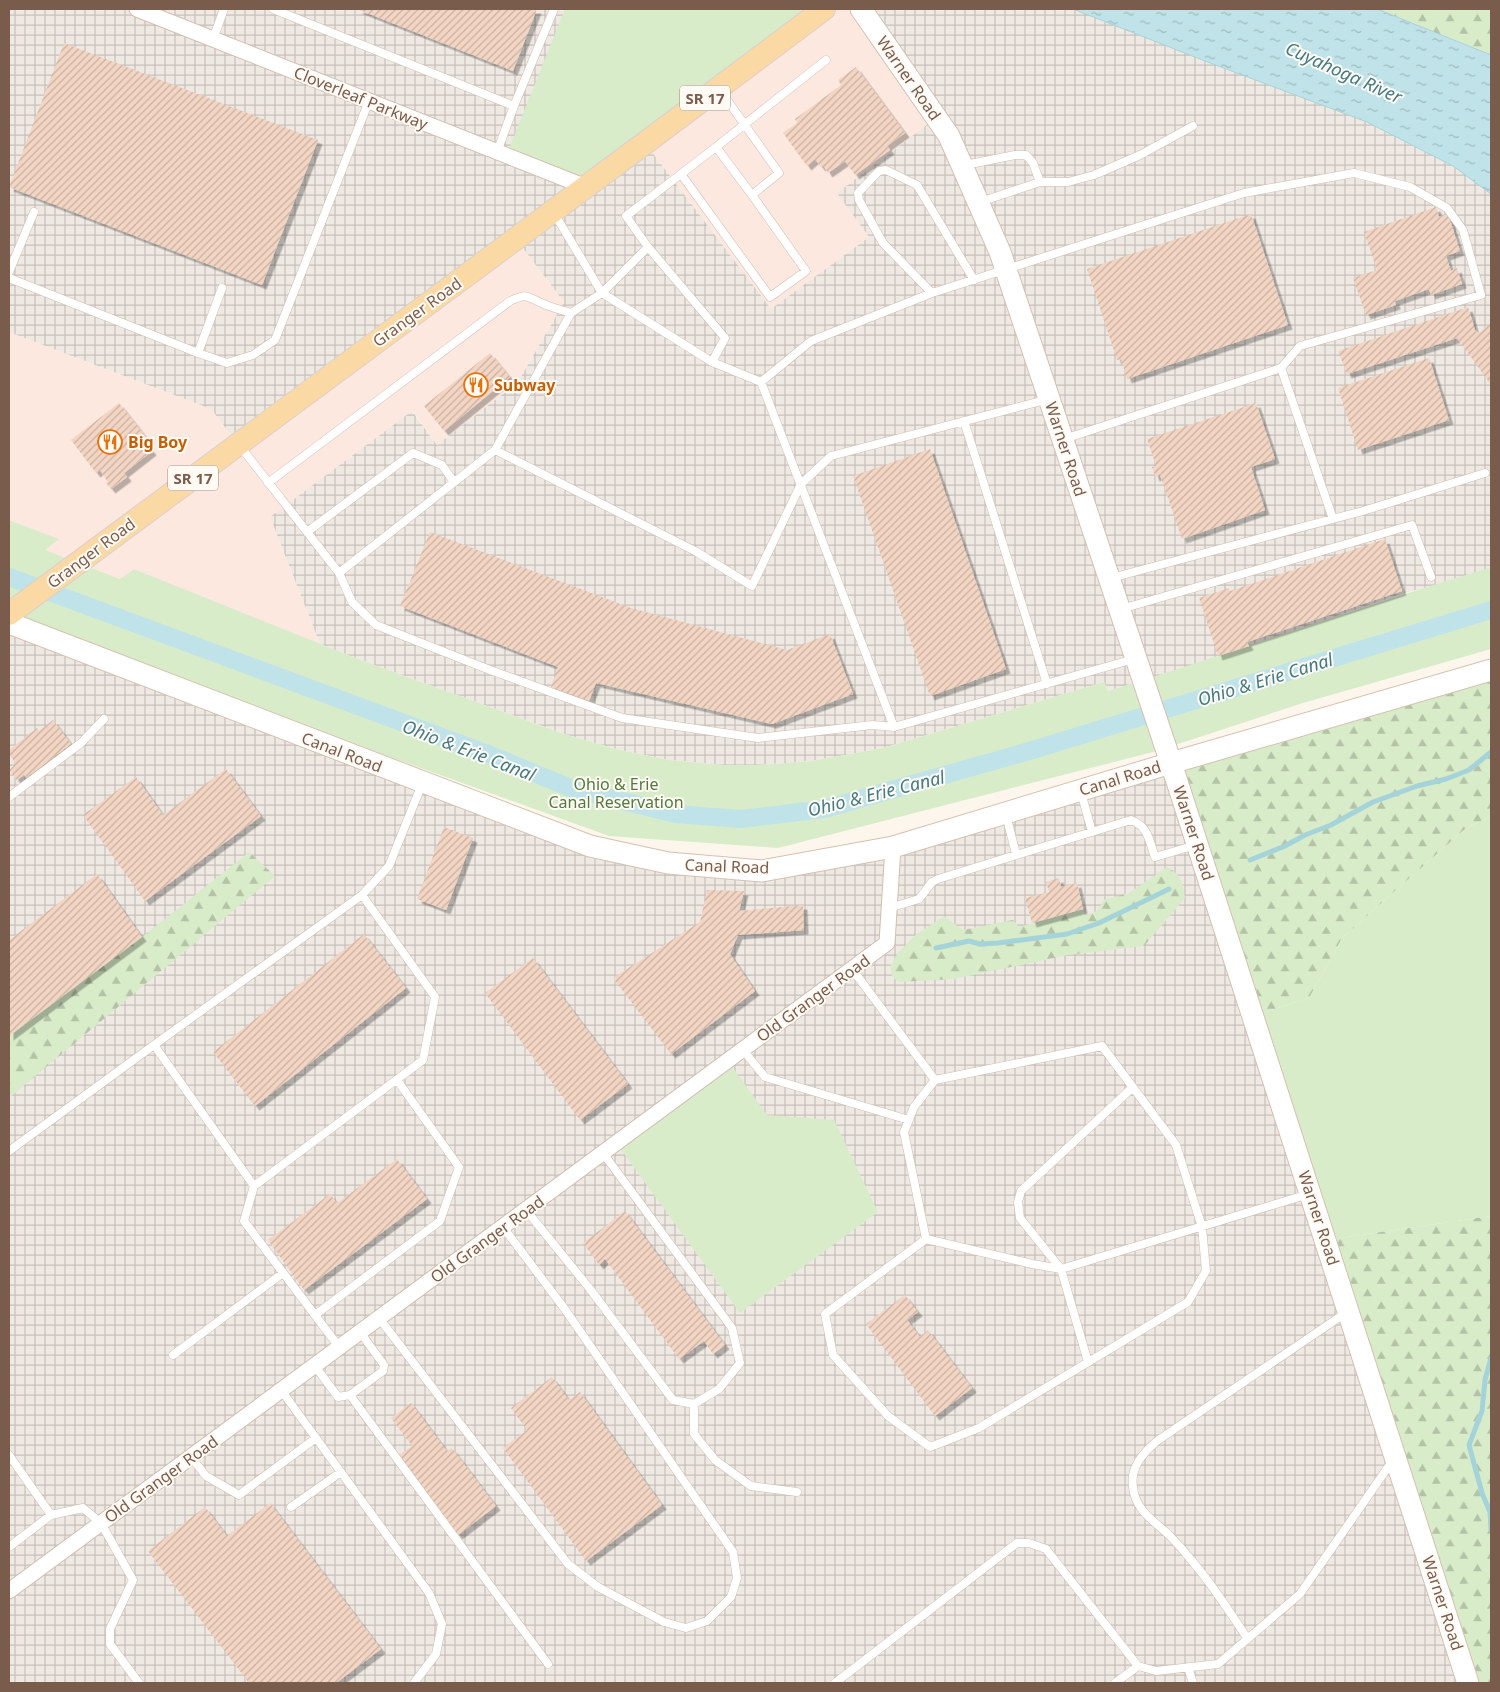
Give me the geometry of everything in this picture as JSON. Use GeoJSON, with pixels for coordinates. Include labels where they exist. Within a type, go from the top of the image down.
{"type":"FeatureCollection","features":[{"type":"Feature","properties":{"kind":"main road","name":"Granger Road"},"geometry":{"type":"LineString","coordinates":[[16,608],[824,9]]}},
{"type":"Feature","properties":{"kind":"main road","name":"Warner Road"},"geometry":{"type":"LineString","coordinates":[[861,9],[949,136],[1000,252],[1198,844],[1468,1683]]}},
{"type":"Feature","properties":{"kind":"main road","name":"Canal Road"},"geometry":{"type":"LineString","coordinates":[[9,624],[590,846],[668,864],[762,871],[893,847],[1080,790],[1168,755],[1491,670]]}},
{"type":"Feature","properties":{"kind":"street","name":"Cloverleaf Parkway"},"geometry":{"type":"LineString","coordinates":[[137,9],[586,187]]}},
{"type":"Feature","properties":{"kind":"street","name":"Old Granger Road"},"geometry":{"type":"LineString","coordinates":[[9,1591],[887,943],[893,847]]}},
{"type":"Feature","properties":{"kind":"lane"},"geometry":{"type":"LineString","coordinates":[[213,39],[224,9]]}},
{"type":"Feature","properties":{"kind":"lane"},"geometry":{"type":"LineString","coordinates":[[273,9],[514,106]]}},
{"type":"Feature","properties":{"kind":"lane"},"geometry":{"type":"LineString","coordinates":[[497,152],[554,9]]}},
{"type":"Feature","properties":{"kind":"lane"},"geometry":{"type":"LineString","coordinates":[[712,362],[725,338],[648,247],[626,216],[826,60]]}},
{"type":"Feature","properties":{"kind":"lane"},"geometry":{"type":"LineString","coordinates":[[718,89],[778,173],[752,194]]}},
{"type":"Feature","properties":{"kind":"lane"},"geometry":{"type":"LineString","coordinates":[[9,278],[227,363],[253,355],[275,340],[369,101]]}},
{"type":"Feature","properties":{"kind":"lane"},"geometry":{"type":"LineString","coordinates":[[978,203],[1040,182],[1068,182],[1094,175],[1140,155],[1193,126]]}},
{"type":"Feature","properties":{"kind":"lane"},"geometry":{"type":"LineString","coordinates":[[681,174],[770,298],[806,271],[752,194],[716,147]]}},
{"type":"Feature","properties":{"kind":"lane"},"geometry":{"type":"LineString","coordinates":[[962,166],[1015,155],[1026,156],[1033,162],[1040,182]]}},
{"type":"Feature","properties":{"kind":"lane"},"geometry":{"type":"LineString","coordinates":[[932,294],[884,243],[860,200],[858,193],[879,171],[886,170],[917,185],[974,280]]}},
{"type":"Feature","properties":{"kind":"lane"},"geometry":{"type":"LineString","coordinates":[[761,382],[812,341],[932,294],[1244,193],[1354,173],[1410,188],[1447,208],[1463,230],[1481,295],[1300,346],[1280,368],[1062,439]]}},
{"type":"Feature","properties":{"kind":"lane"},"geometry":{"type":"LineString","coordinates":[[553,211],[602,293],[712,362],[761,382],[894,727]]}},
{"type":"Feature","properties":{"kind":"lane"},"geometry":{"type":"LineString","coordinates":[[9,272],[34,212]]}},
{"type":"Feature","properties":{"kind":"lane"},"geometry":{"type":"LineString","coordinates":[[339,573],[495,450],[571,313],[602,293],[648,247]]}},
{"type":"Feature","properties":{"kind":"lane"},"geometry":{"type":"LineString","coordinates":[[198,353],[222,288]]}},
{"type":"Feature","properties":{"kind":"lane"},"geometry":{"type":"LineString","coordinates":[[268,483],[510,301],[522,296],[534,298],[542,304],[571,313]]}},
{"type":"Feature","properties":{"kind":"lane"},"geometry":{"type":"LineString","coordinates":[[1280,368],[1333,519]]}},
{"type":"Feature","properties":{"kind":"lane"},"geometry":{"type":"LineString","coordinates":[[495,450],[695,551],[752,586],[801,484],[831,456],[1049,399]]}},
{"type":"Feature","properties":{"kind":"lane"},"geometry":{"type":"LineString","coordinates":[[964,421],[1047,684]]}},
{"type":"Feature","properties":{"kind":"lane"},"geometry":{"type":"LineString","coordinates":[[238,444],[339,573],[352,602],[376,625],[490,670],[622,718],[758,738],[872,725],[894,727],[1136,659]]}},
{"type":"Feature","properties":{"kind":"lane"},"geometry":{"type":"LineString","coordinates":[[307,532],[413,453],[442,465],[454,482]]}},
{"type":"Feature","properties":{"kind":"lane"},"geometry":{"type":"LineString","coordinates":[[1109,579],[1333,519],[1485,473]]}},
{"type":"Feature","properties":{"kind":"lane"},"geometry":{"type":"LineString","coordinates":[[1119,610],[1412,525],[1431,577]]}},
{"type":"Feature","properties":{"kind":"lane"},"geometry":{"type":"LineString","coordinates":[[9,797],[81,743],[104,718]]}},
{"type":"Feature","properties":{"kind":"lane"},"geometry":{"type":"LineString","coordinates":[[9,1151],[362,895],[389,866],[423,782]]}},
{"type":"Feature","properties":{"kind":"lane"},"geometry":{"type":"LineString","coordinates":[[1080,790],[1092,832]]}},
{"type":"Feature","properties":{"kind":"lane"},"geometry":{"type":"LineString","coordinates":[[1006,813],[1016,854]]}},
{"type":"Feature","properties":{"kind":"lane"},"geometry":{"type":"LineString","coordinates":[[889,908],[920,898],[925,894],[932,882],[938,879],[1130,820],[1145,829],[1155,858],[1198,844]]}},
{"type":"Feature","properties":{"kind":"lane"},"geometry":{"type":"LineString","coordinates":[[339,1348],[244,1221],[254,1186],[423,1060],[435,998],[362,895]]}},
{"type":"Feature","properties":{"kind":"lane"},"geometry":{"type":"LineString","coordinates":[[852,969],[935,1080]]}},
{"type":"Feature","properties":{"kind":"lane"},"geometry":{"type":"LineString","coordinates":[[154,1045],[254,1186]]}},
{"type":"Feature","properties":{"kind":"lane"},"geometry":{"type":"LineString","coordinates":[[926,1239],[904,1132],[914,1107],[935,1080],[1102,1046],[1176,1145],[1202,1227],[1206,1271],[1188,1302],[979,1428],[930,1447],[888,1416],[833,1355],[825,1314],[926,1239],[1061,1269],[1202,1227],[1311,1194]]}},
{"type":"Feature","properties":{"kind":"lane"},"geometry":{"type":"LineString","coordinates":[[744,1050],[765,1077],[909,1120]]}},
{"type":"Feature","properties":{"kind":"lane"},"geometry":{"type":"LineString","coordinates":[[315,1315],[440,1221],[459,1167],[397,1080]]}},
{"type":"Feature","properties":{"kind":"lane"},"geometry":{"type":"LineString","coordinates":[[1088,1362],[1061,1269],[1020,1218],[1018,1202],[1021,1191],[1133,1087]]}},
{"type":"Feature","properties":{"kind":"lane"},"geometry":{"type":"LineString","coordinates":[[526,1210],[590,1289],[673,1400],[694,1404],[719,1389],[740,1363],[732,1328],[603,1153]]}},
{"type":"Feature","properties":{"kind":"lane"},"geometry":{"type":"LineString","coordinates":[[379,1318],[568,1564],[598,1587],[664,1622],[686,1628],[707,1621],[731,1597],[737,1578],[733,1552],[564,1308],[503,1227]]}},
{"type":"Feature","properties":{"kind":"lane"},"geometry":{"type":"LineString","coordinates":[[173,1355],[284,1274]]}},
{"type":"Feature","properties":{"kind":"lane"},"geometry":{"type":"LineString","coordinates":[[1248,1639],[1193,1562],[1168,1534],[1149,1518],[1139,1505],[1133,1487],[1135,1469],[1142,1454],[1156,1441],[1348,1310]]}},
{"type":"Feature","properties":{"kind":"lane"},"geometry":{"type":"LineString","coordinates":[[314,1366],[338,1397],[350,1395],[383,1371],[384,1365],[360,1332]]}},
{"type":"Feature","properties":{"kind":"lane"},"geometry":{"type":"LineString","coordinates":[[281,1390],[429,1593],[442,1624],[436,1654],[414,1683]]}},
{"type":"Feature","properties":{"kind":"lane"},"geometry":{"type":"LineString","coordinates":[[350,1395],[548,1664]]}},
{"type":"Feature","properties":{"kind":"lane"},"geometry":{"type":"LineString","coordinates":[[694,1404],[694,1434],[715,1460],[750,1486],[797,1492]]}},
{"type":"Feature","properties":{"kind":"lane"},"geometry":{"type":"LineString","coordinates":[[191,1457],[206,1476],[239,1495],[316,1438]]}},
{"type":"Feature","properties":{"kind":"lane"},"geometry":{"type":"LineString","coordinates":[[9,1455],[51,1515]]}},
{"type":"Feature","properties":{"kind":"lane"},"geometry":{"type":"LineString","coordinates":[[835,1683],[1017,1543],[1029,1543],[1046,1549],[1138,1666],[1156,1671],[1218,1664],[1300,1594],[1396,1457]]}},
{"type":"Feature","properties":{"kind":"lane"},"geometry":{"type":"LineString","coordinates":[[291,1507],[341,1472]]}},
{"type":"Feature","properties":{"kind":"lane"},"geometry":{"type":"LineString","coordinates":[[9,1547],[51,1515],[83,1508],[101,1523],[133,1580],[110,1629],[110,1644],[139,1683]]}},
{"type":"Feature","properties":{"kind":"lane"},"geometry":{"type":"LineString","coordinates":[[1115,1683],[1138,1666]]}},
{"type":"Feature","properties":{"kind":"lane"},"geometry":{"type":"LineString","coordinates":[[1188,1667],[1193,1683]]}},
{"type":"Feature","properties":{"kind":"shaded area"},"geometry":{"type":"Polygon","coordinates":[[[9,9],[824,9],[645,143],[771,309],[869,237],[837,193],[936,118],[861,9],[1073,9],[1367,122],[1453,166],[1491,194],[1491,571],[1401,594],[1181,669],[1108,691],[1104,682],[883,748],[812,761],[758,765],[722,765],[669,760],[616,749],[564,734],[358,659],[320,644],[270,517],[412,411],[437,445],[518,382],[564,302],[516,239],[238,444],[211,409],[9,332],[9,9]]]}},
{"type":"Feature","properties":{"kind":"shaded area"},"geometry":{"type":"Polygon","coordinates":[[[824,9],[861,9],[936,118],[869,237],[771,310],[645,143],[824,9]]]}},
{"type":"Feature","properties":{"kind":"shaded area"},"geometry":{"type":"Polygon","coordinates":[[[516,239],[564,302],[518,382],[437,445],[413,411],[270,517],[320,644],[134,569],[120,579],[44,550],[58,539],[9,520],[9,332],[211,409],[238,444],[516,239]]]}},
{"type":"Feature","properties":{"kind":"shaded area"},"geometry":{"type":"Polygon","coordinates":[[[9,624],[590,846],[762,871],[1171,763],[1468,1683],[9,1683],[9,624]]]}},
{"type":"Feature","properties":{"kind":"green space"},"geometry":{"type":"Polygon","coordinates":[[[565,9],[823,9],[586,187],[506,156],[565,9]]]}},
{"type":"Feature","properties":{"kind":"green space"},"geometry":{"type":"Polygon","coordinates":[[[1377,9],[1491,9],[1491,55],[1377,9]]]}},
{"type":"Feature","properties":{"kind":"green space","name":"Ohio & Erie Canal Reservation"},"geometry":{"type":"Polygon","coordinates":[[[9,520],[59,539],[45,550],[120,579],[134,569],[358,659],[564,734],[616,749],[669,760],[722,765],[758,765],[812,761],[883,748],[1104,682],[1108,691],[1489,568],[1491,571],[1491,649],[1303,703],[1157,751],[778,848],[609,836],[382,754],[9,612],[9,520]]]}},
{"type":"Feature","properties":{"kind":"green space"},"geometry":{"type":"Polygon","coordinates":[[[1491,670],[1491,816],[1465,829],[1342,938],[1309,998],[1253,1016],[1171,763],[1491,670]]]}},
{"type":"Feature","properties":{"kind":"green space"},"geometry":{"type":"Polygon","coordinates":[[[1491,816],[1491,1216],[1326,1240],[1253,1016],[1309,998],[1342,938],[1465,829],[1491,816]]]}},
{"type":"Feature","properties":{"kind":"green space"},"geometry":{"type":"Polygon","coordinates":[[[249,852],[275,876],[9,1098],[9,1035],[142,937],[249,852]]]}},
{"type":"Feature","properties":{"kind":"green space"},"geometry":{"type":"Polygon","coordinates":[[[1167,867],[1180,879],[1185,898],[1144,946],[1068,955],[954,979],[898,982],[892,976],[890,966],[898,953],[914,936],[944,916],[963,930],[1013,920],[1019,927],[1083,909],[1085,915],[1096,911],[1103,900],[1129,893],[1167,867]]]}},
{"type":"Feature","properties":{"kind":"green space"},"geometry":{"type":"Polygon","coordinates":[[[728,1061],[767,1115],[834,1120],[878,1212],[740,1313],[616,1143],[728,1061]]]}},
{"type":"Feature","properties":{"kind":"green space"},"geometry":{"type":"Polygon","coordinates":[[[1491,1216],[1491,1683],[1468,1683],[1326,1240],[1491,1216]]]}},
{"type":"Feature","properties":{"kind":"water","name":"Cuyahoga River"},"geometry":{"type":"Polygon","coordinates":[[[1073,9],[1377,9],[1491,55],[1491,194],[1453,166],[1367,122],[1073,9]]]}},
{"type":"Feature","properties":{"kind":"building"},"geometry":{"type":"Polygon","coordinates":[[[357,9],[537,9],[513,71],[357,9]]]}},
{"type":"Feature","properties":{"kind":"building"},"geometry":{"type":"Polygon","coordinates":[[[64,43],[318,140],[262,285],[9,187],[64,43]]]}},
{"type":"Feature","properties":{"kind":"building"},"geometry":{"type":"Polygon","coordinates":[[[856,67],[905,133],[887,146],[890,150],[855,175],[845,161],[828,173],[823,165],[821,167],[815,159],[807,166],[783,133],[797,123],[795,119],[841,85],[838,80],[856,67]]]}},
{"type":"Feature","properties":{"kind":"building"},"geometry":{"type":"Polygon","coordinates":[[[1436,207],[1439,217],[1448,214],[1460,251],[1446,256],[1451,271],[1457,268],[1462,284],[1431,295],[1429,289],[1395,301],[1396,305],[1366,315],[1353,278],[1377,270],[1364,232],[1436,207]]]}},
{"type":"Feature","properties":{"kind":"building"},"geometry":{"type":"Polygon","coordinates":[[[1251,214],[1288,325],[1127,379],[1121,359],[1117,360],[1087,269],[1251,214]]]}},
{"type":"Feature","properties":{"kind":"building"},"geometry":{"type":"Polygon","coordinates":[[[1468,307],[1475,330],[1479,333],[1491,323],[1491,385],[1457,338],[1347,374],[1338,351],[1468,307]]]}},
{"type":"Feature","properties":{"kind":"building"},"geometry":{"type":"Polygon","coordinates":[[[490,353],[510,377],[444,431],[424,406],[490,353]]]}},
{"type":"Feature","properties":{"kind":"building"},"geometry":{"type":"Polygon","coordinates":[[[1429,358],[1449,420],[1358,450],[1338,388],[1429,358]]]}},
{"type":"Feature","properties":{"kind":"building"},"geometry":{"type":"Polygon","coordinates":[[[119,403],[149,441],[146,443],[152,451],[124,473],[127,477],[111,489],[100,470],[96,473],[71,440],[119,403]]]}},
{"type":"Feature","properties":{"kind":"building"},"geometry":{"type":"Polygon","coordinates":[[[1256,403],[1275,459],[1251,467],[1265,510],[1182,539],[1160,475],[1155,477],[1152,467],[1156,466],[1147,439],[1256,403]]]}},
{"type":"Feature","properties":{"kind":"building"},"geometry":{"type":"Polygon","coordinates":[[[930,449],[1006,669],[930,696],[853,476],[930,449]]]}},
{"type":"Feature","properties":{"kind":"building"},"geometry":{"type":"Polygon","coordinates":[[[430,532],[631,608],[787,650],[830,634],[853,694],[772,724],[596,683],[589,701],[551,687],[558,667],[400,606],[430,532]]]}},
{"type":"Feature","properties":{"kind":"building"},"geometry":{"type":"Polygon","coordinates":[[[1385,539],[1402,591],[1247,642],[1249,646],[1218,656],[1199,598],[1229,588],[1230,591],[1385,539]]]}},
{"type":"Feature","properties":{"kind":"building"},"geometry":{"type":"Polygon","coordinates":[[[53,720],[71,744],[26,778],[24,775],[17,780],[9,770],[16,764],[9,754],[9,750],[37,728],[39,731],[53,720]]]}},
{"type":"Feature","properties":{"kind":"building"},"geometry":{"type":"Polygon","coordinates":[[[226,769],[261,816],[145,901],[83,815],[136,777],[163,815],[226,769]]]}},
{"type":"Feature","properties":{"kind":"building"},"geometry":{"type":"Polygon","coordinates":[[[444,827],[473,838],[446,910],[417,899],[444,827]]]}},
{"type":"Feature","properties":{"kind":"building"},"geometry":{"type":"Polygon","coordinates":[[[97,874],[142,937],[9,1036],[9,940],[97,874]]]}},
{"type":"Feature","properties":{"kind":"building"},"geometry":{"type":"Polygon","coordinates":[[[1059,878],[1061,887],[1077,883],[1083,909],[1032,923],[1025,898],[1049,892],[1046,882],[1059,878]]]}},
{"type":"Feature","properties":{"kind":"building"},"geometry":{"type":"Polygon","coordinates":[[[707,890],[744,891],[739,911],[803,905],[804,930],[738,935],[730,954],[755,991],[671,1054],[613,978],[700,922],[707,890]]]}},
{"type":"Feature","properties":{"kind":"building"},"geometry":{"type":"Polygon","coordinates":[[[364,934],[406,988],[255,1106],[213,1052],[364,934]]]}},
{"type":"Feature","properties":{"kind":"building"},"geometry":{"type":"Polygon","coordinates":[[[533,958],[628,1084],[580,1120],[485,993],[533,958]]]}},
{"type":"Feature","properties":{"kind":"building"},"geometry":{"type":"Polygon","coordinates":[[[397,1159],[427,1199],[304,1290],[268,1240],[330,1194],[337,1203],[397,1159]]]}},
{"type":"Feature","properties":{"kind":"building"},"geometry":{"type":"Polygon","coordinates":[[[625,1211],[725,1345],[713,1354],[704,1341],[679,1359],[605,1259],[599,1265],[583,1243],[625,1211]]]}},
{"type":"Feature","properties":{"kind":"building"},"geometry":{"type":"Polygon","coordinates":[[[905,1295],[918,1312],[907,1320],[920,1337],[928,1330],[972,1388],[935,1416],[866,1324],[905,1295]]]}},
{"type":"Feature","properties":{"kind":"building"},"geometry":{"type":"Polygon","coordinates":[[[552,1377],[569,1400],[580,1392],[662,1505],[586,1561],[503,1448],[527,1430],[511,1408],[552,1377]]]}},
{"type":"Feature","properties":{"kind":"building"},"geometry":{"type":"Polygon","coordinates":[[[411,1403],[447,1451],[452,1448],[496,1506],[458,1535],[398,1456],[412,1446],[391,1418],[411,1403]]]}},
{"type":"Feature","properties":{"kind":"building"},"geometry":{"type":"Polygon","coordinates":[[[270,1503],[381,1649],[336,1683],[249,1683],[148,1551],[205,1507],[227,1536],[270,1503]]]}},
{"type":"Feature","properties":{"kind":"waterway","name":"Ohio & Erie Canal"},"geometry":{"type":"LineString","coordinates":[[9,577],[488,754],[573,789],[676,814],[741,819],[824,809],[1026,752],[1491,610]]}},
{"type":"Feature","properties":{"kind":"waterway"},"geometry":{"type":"LineString","coordinates":[[1250,860],[1331,825],[1373,802],[1469,770],[1491,752]]}},
{"type":"Feature","properties":{"kind":"waterway"},"geometry":{"type":"LineString","coordinates":[[936,948],[969,941],[980,944],[998,943],[1067,934],[1099,923],[1169,889]]}},
{"type":"Feature","properties":{"kind":"waterway"},"geometry":{"type":"LineString","coordinates":[[1491,1358],[1485,1380],[1482,1411],[1469,1445],[1482,1493],[1490,1512],[1491,1529]]}},
{"type":"Feature","properties":{"kind":"place","name":"Subway"},"geometry":{"type":"Point","coordinates":[476,385]}},
{"type":"Feature","properties":{"kind":"place","name":"Big Boy"},"geometry":{"type":"Point","coordinates":[110,442]}}]}
